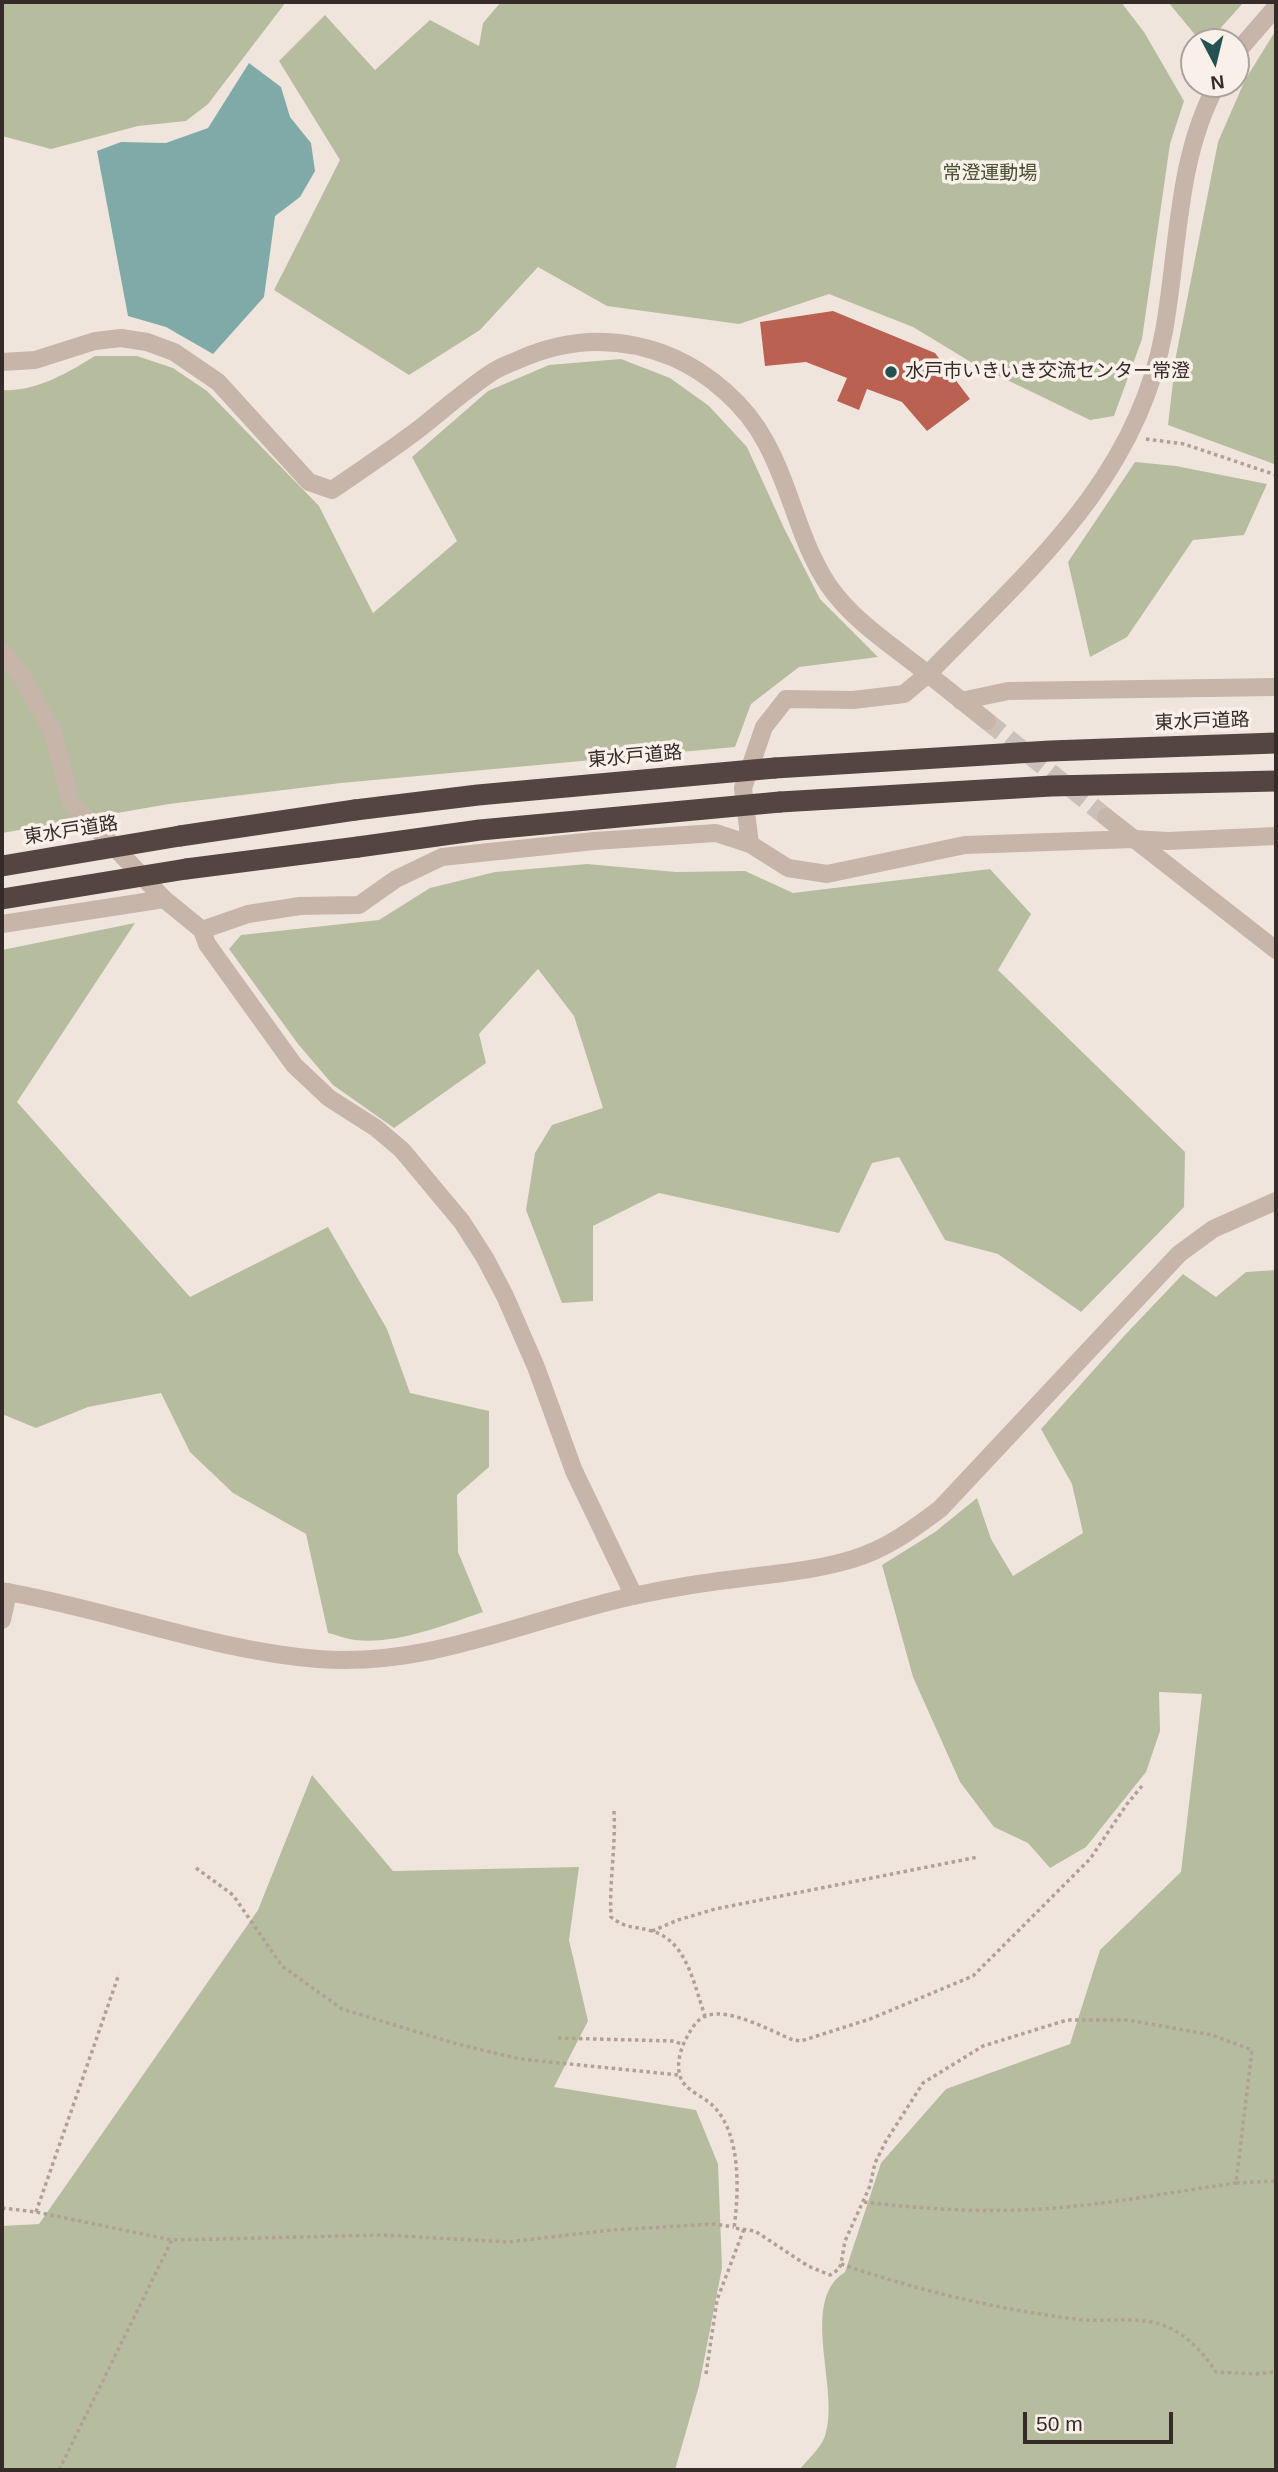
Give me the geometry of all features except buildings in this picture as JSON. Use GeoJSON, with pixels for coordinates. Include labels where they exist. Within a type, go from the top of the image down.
{"type":"FeatureCollection","features":[{"type":"Feature","properties":{"kind":"highway","name":"東水戸道路"},"geometry":{"type":"LineString","coordinates":[[2,866],[180,836],[478,795],[775,768],[1063,750],[1276,743]]}},
{"type":"Feature","properties":{"kind":"highway"},"geometry":{"type":"LineString","coordinates":[[2,899],[186,869],[480,830],[780,802],[1051,786],[1276,780]]}},
{"type":"Feature","properties":{"kind":"street"},"geometry":{"type":"LineString","coordinates":[[1250,37],[1276,7]]}},
{"type":"Feature","properties":{"kind":"street"},"geometry":{"type":"LineString","coordinates":[[750,844],[743,788],[764,727],[786,699],[853,700],[904,694],[928,674],[1051,547],[1086,506],[1130,437],[1154,374],[1164,331],[1191,146],[1209,98]]}},
{"type":"Feature","properties":{"kind":"street"},"geometry":{"type":"LineString","coordinates":[[2,362],[35,360],[95,341],[121,338],[165,348],[196,365],[218,382],[309,482],[332,490],[404,440],[496,369],[536,352],[572,342],[610,341],[650,348],[684,362],[713,380],[763,437],[778,464],[806,541],[829,586],[858,618],[987,721]]}},
{"type":"Feature","properties":{"kind":"street"},"geometry":{"type":"LineString","coordinates":[[2,650],[22,677],[52,730],[71,802],[164,899],[202,930],[207,944],[294,1065],[329,1098],[376,1128],[402,1150],[462,1222],[505,1296],[536,1367],[574,1471],[634,1596]]}},
{"type":"Feature","properties":{"kind":"street"},"geometry":{"type":"LineString","coordinates":[[961,701],[1008,691],[1276,687]]}},
{"type":"Feature","properties":{"kind":"street"},"geometry":{"type":"LineString","coordinates":[[1106,817],[1276,950]]}},
{"type":"Feature","properties":{"kind":"street"},"geometry":{"type":"LineString","coordinates":[[202,930],[248,914],[300,906],[359,905],[396,879],[442,858],[594,841],[716,834],[750,844],[788,868],[827,874],[965,845],[1276,836]]}},
{"type":"Feature","properties":{"kind":"street"},"geometry":{"type":"LineString","coordinates":[[2,925],[164,899]]}},
{"type":"Feature","properties":{"kind":"street"},"geometry":{"type":"LineString","coordinates":[[2,1620],[5,1592],[253,1650],[319,1659],[360,1660],[414,1655],[447,1648],[634,1596],[702,1583],[815,1569],[853,1559],[882,1548],[940,1509],[1179,1254],[1213,1229],[1276,1201]]}},
{"type":"Feature","properties":{"kind":"path"},"geometry":{"type":"LineString","coordinates":[[1130,437],[1184,444],[1276,475]]}},
{"type":"Feature","properties":{"kind":"path"},"geometry":{"type":"LineString","coordinates":[[734,2228],[737,2175],[727,2127],[717,2109],[684,2085],[679,2075],[682,2044],[694,2024],[705,2016],[736,2017],[793,2040],[802,2041],[870,2019],[974,1976],[1090,1858],[1142,1786]]}},
{"type":"Feature","properties":{"kind":"path"},"geometry":{"type":"LineString","coordinates":[[614,1811],[611,1917],[623,1926],[652,1931],[670,1938],[686,1962],[705,2016]]}},
{"type":"Feature","properties":{"kind":"path"},"geometry":{"type":"LineString","coordinates":[[652,1931],[715,1909],[978,1857]]}},
{"type":"Feature","properties":{"kind":"path"},"geometry":{"type":"LineString","coordinates":[[196,1868],[233,1895],[282,1966],[342,2009],[457,2044],[520,2059],[679,2075]]}},
{"type":"Feature","properties":{"kind":"path"},"geometry":{"type":"LineString","coordinates":[[36,2212],[119,1973]]}},
{"type":"Feature","properties":{"kind":"path"},"geometry":{"type":"LineString","coordinates":[[2,2208],[36,2212],[172,2239],[383,2235],[508,2242],[611,2230],[714,2224],[755,2231],[808,2266],[830,2275],[841,2264],[845,2241],[864,2202],[875,2163],[923,2082],[984,2046],[1068,2020],[1128,2020],[1212,2035],[1252,2050],[1236,2183]]}},
{"type":"Feature","properties":{"kind":"path"},"geometry":{"type":"LineString","coordinates":[[558,2038],[673,2041],[682,2044]]}},
{"type":"Feature","properties":{"kind":"path"},"geometry":{"type":"LineString","coordinates":[[864,2202],[911,2208],[1019,2210],[1077,2205],[1236,2183],[1276,2181]]}},
{"type":"Feature","properties":{"kind":"path"},"geometry":{"type":"LineString","coordinates":[[706,2374],[717,2300],[744,2229]]}},
{"type":"Feature","properties":{"kind":"path"},"geometry":{"type":"LineString","coordinates":[[59,2470],[172,2239]]}},
{"type":"Feature","properties":{"kind":"path"},"geometry":{"type":"LineString","coordinates":[[841,2264],[887,2280],[1015,2310],[1078,2320],[1151,2322],[1176,2331],[1205,2355],[1216,2372],[1276,2372]]}},
{"type":"Feature","properties":{"kind":"green space"},"geometry":{"type":"Polygon","coordinates":[[[2,2],[286,2],[208,104],[186,121],[138,126],[51,149],[2,136],[2,2]]]}},
{"type":"Feature","properties":{"kind":"green space","name":"常澄運動場"},"geometry":{"type":"Polygon","coordinates":[[[501,2],[1121,2],[1144,32],[1184,101],[1170,144],[1142,339],[1114,416],[1090,420],[974,364],[913,327],[829,294],[739,324],[607,306],[538,267],[480,330],[409,375],[274,290],[340,160],[279,61],[325,15],[375,70],[430,20],[479,46],[483,23],[501,2]]]}},
{"type":"Feature","properties":{"kind":"green space"},"geometry":{"type":"Polygon","coordinates":[[[1168,2],[1244,2],[1221,28],[1189,28],[1168,2]]]}},
{"type":"Feature","properties":{"kind":"green space"},"geometry":{"type":"Polygon","coordinates":[[[1276,30],[1274,464],[1168,425],[1176,356],[1218,142],[1237,98],[1250,98],[1250,72],[1276,30]]]}},
{"type":"Feature","properties":{"kind":"green space"},"geometry":{"type":"Polygon","coordinates":[[[95,356],[137,356],[173,368],[207,391],[319,506],[373,613],[457,541],[412,457],[488,391],[549,365],[621,359],[670,378],[709,406],[747,447],[820,599],[878,657],[799,667],[751,704],[735,747],[341,783],[169,804],[2,833],[2,390],[39,385],[95,356]]]}},
{"type":"Feature","properties":{"kind":"green space"},"geometry":{"type":"Polygon","coordinates":[[[1135,462],[1176,466],[1267,484],[1244,535],[1193,540],[1127,637],[1090,657],[1068,562],[1135,462]]]}},
{"type":"Feature","properties":{"kind":"green space"},"geometry":{"type":"Polygon","coordinates":[[[587,864],[676,872],[745,871],[793,893],[990,869],[1031,914],[998,970],[1185,1152],[1184,1207],[1081,1312],[998,1254],[945,1240],[899,1157],[872,1163],[839,1233],[659,1193],[593,1226],[593,1301],[562,1303],[526,1210],[535,1153],[552,1125],[603,1108],[574,1016],[538,969],[479,1034],[486,1063],[394,1128],[333,1085],[298,1044],[229,949],[241,935],[379,920],[430,888],[495,872],[587,864]]]}},
{"type":"Feature","properties":{"kind":"green space"},"geometry":{"type":"Polygon","coordinates":[[[135,923],[17,1102],[190,1297],[328,1227],[387,1329],[410,1393],[489,1411],[489,1467],[457,1495],[458,1552],[483,1612],[420,1633],[387,1640],[355,1640],[328,1633],[306,1534],[233,1493],[190,1452],[161,1393],[88,1407],[36,1428],[2,1414],[2,950],[135,923]]]}},
{"type":"Feature","properties":{"kind":"green space"},"geometry":{"type":"Polygon","coordinates":[[[1276,1270],[1276,2470],[799,2470],[823,2440],[829,2417],[823,2348],[824,2304],[831,2286],[845,2272],[881,2163],[946,2089],[1070,2044],[1100,1950],[1181,1872],[1202,1694],[1159,1692],[1160,1731],[1146,1772],[1086,1847],[1050,1868],[1028,1843],[994,1827],[960,1782],[913,1677],[882,1565],[935,1532],[977,1498],[991,1539],[1013,1576],[1083,1533],[1072,1484],[1041,1429],[1183,1274],[1216,1297],[1246,1272],[1276,1270]]]}},
{"type":"Feature","properties":{"kind":"green space"},"geometry":{"type":"Polygon","coordinates":[[[312,1775],[393,1871],[579,1867],[569,1940],[588,2021],[554,2087],[696,2110],[718,2164],[722,2268],[699,2386],[675,2470],[2,2470],[2,2226],[39,2224],[258,1910],[312,1775]]]}},
{"type":"Feature","properties":{"kind":"water"},"geometry":{"type":"Polygon","coordinates":[[[249,63],[281,87],[290,117],[311,143],[315,171],[300,197],[275,216],[264,297],[213,354],[166,327],[128,316],[97,151],[121,142],[166,143],[208,128],[249,63]]]}},
{"type":"Feature","properties":{"kind":"tunnel"},"geometry":{"type":"LineString","coordinates":[[987,721],[1106,817]]}},
{"type":"Feature","properties":{"kind":"place","name":"水戸市いきいき交流センター常澄"},"geometry":{"type":"Point","coordinates":[891,372]}}]}
